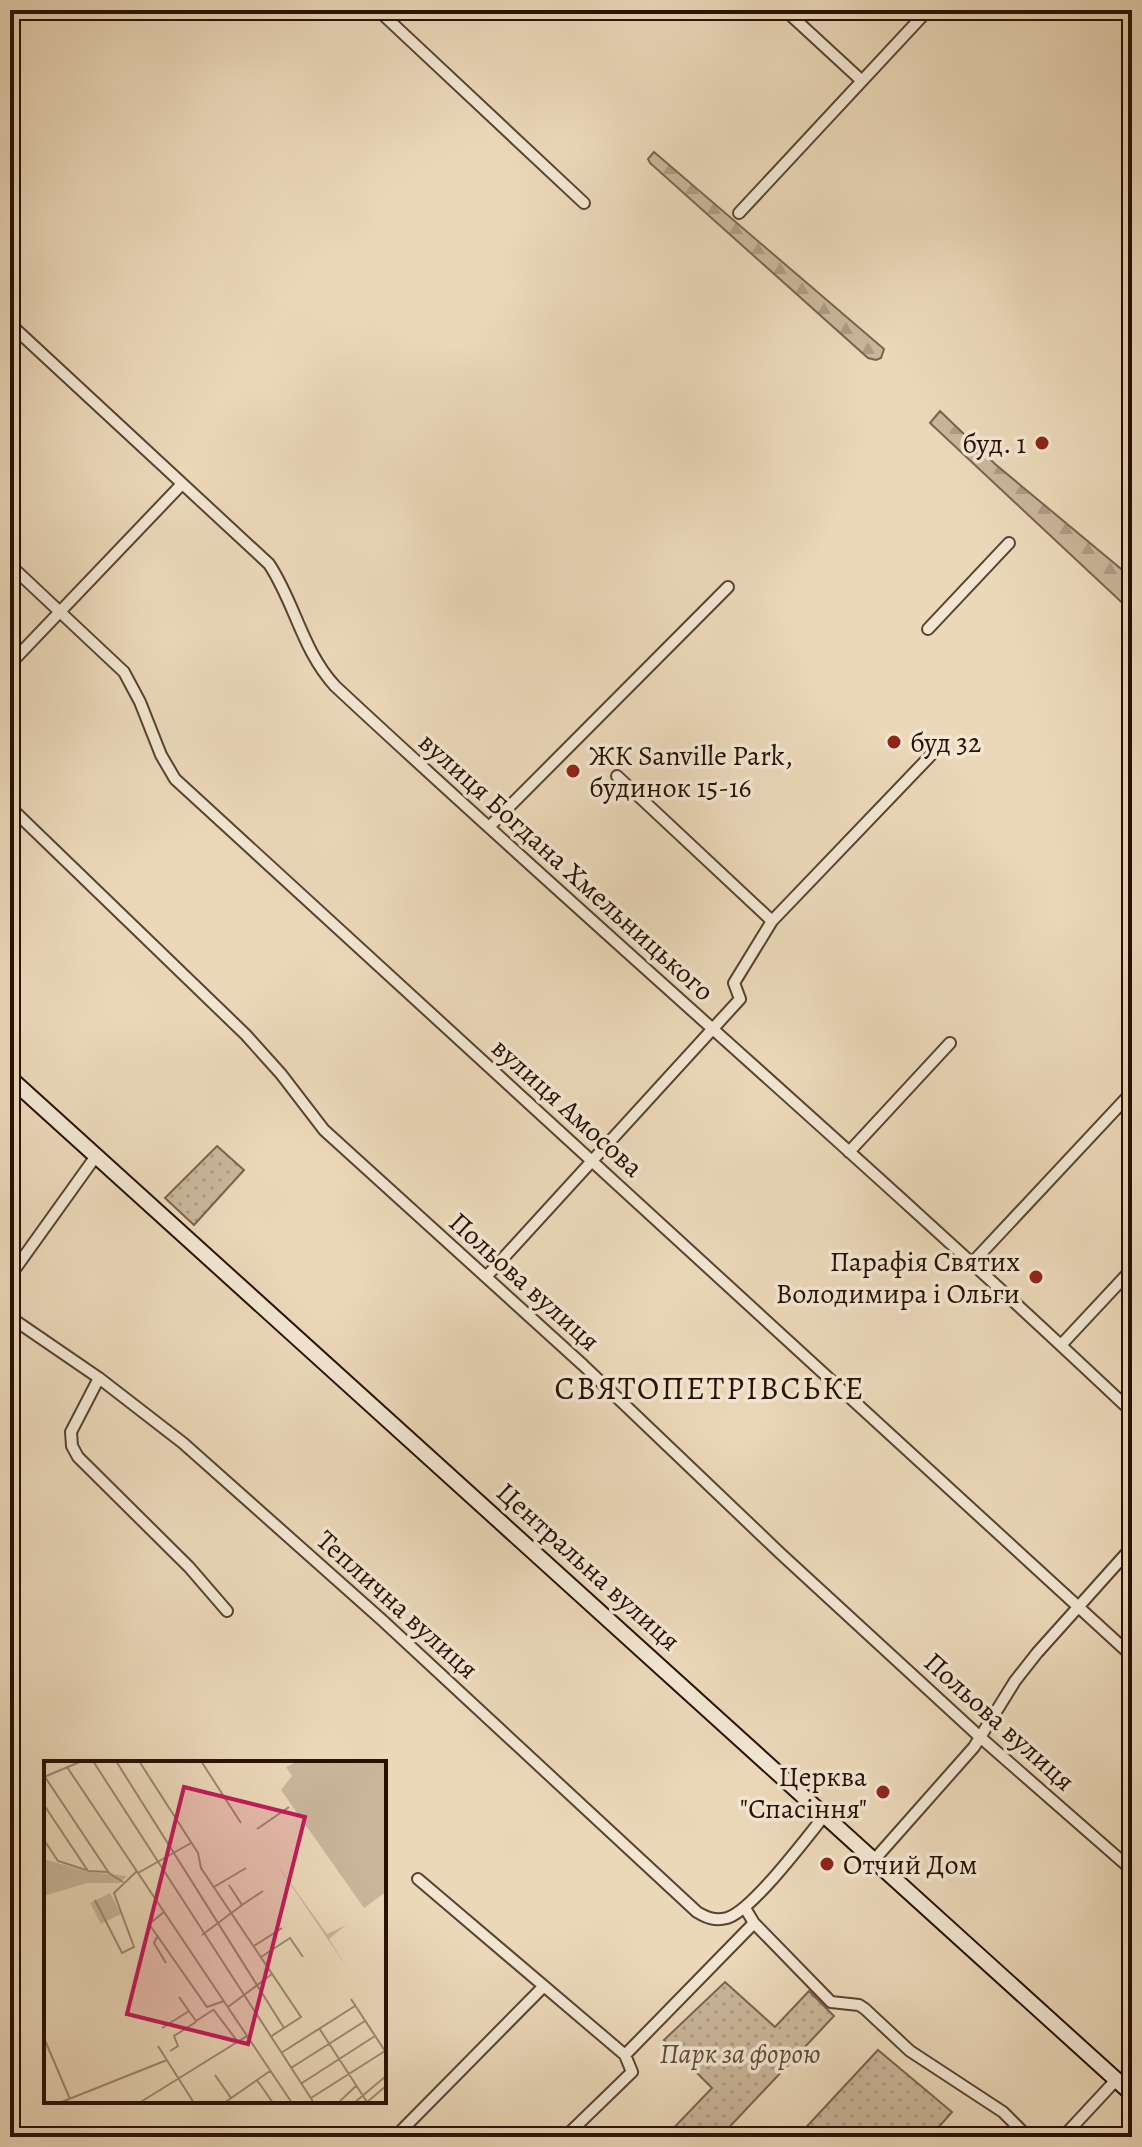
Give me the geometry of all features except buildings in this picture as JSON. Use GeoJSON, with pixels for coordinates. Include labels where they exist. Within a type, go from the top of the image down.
{"type":"FeatureCollection","features":[{"type":"Feature","properties":{"kind":"main road","name":"Центральна вулиця"},"geometry":{"type":"LineString","coordinates":[[10,1078],[1132,2094]]}},
{"type":"Feature","properties":{"kind":"street"},"geometry":{"type":"LineString","coordinates":[[378,10],[584,203]]}},
{"type":"Feature","properties":{"kind":"street"},"geometry":{"type":"LineString","coordinates":[[785,10],[862,81]]}},
{"type":"Feature","properties":{"kind":"street"},"geometry":{"type":"LineString","coordinates":[[739,213],[928,10]]}},
{"type":"Feature","properties":{"kind":"street","name":"вулиця Богдана Хмельницького"},"geometry":{"type":"LineString","coordinates":[[10,324],[269,564],[278,577],[310,652],[325,675],[1132,1412]]}},
{"type":"Feature","properties":{"kind":"street"},"geometry":{"type":"LineString","coordinates":[[10,664],[182,484]]}},
{"type":"Feature","properties":{"kind":"street"},"geometry":{"type":"LineString","coordinates":[[928,629],[1009,543]]}},
{"type":"Feature","properties":{"kind":"street","name":"вулиця Амосова"},"geometry":{"type":"LineString","coordinates":[[10,565],[124,672],[175,779],[1132,1656]]}},
{"type":"Feature","properties":{"kind":"street"},"geometry":{"type":"LineString","coordinates":[[489,827],[728,587]]}},
{"type":"Feature","properties":{"kind":"street"},"geometry":{"type":"LineString","coordinates":[[486,1277],[740,999],[734,983],[772,921],[933,753]]}},
{"type":"Feature","properties":{"kind":"street"},"geometry":{"type":"LineString","coordinates":[[617,776],[772,921]]}},
{"type":"Feature","properties":{"kind":"street","name":"Польова вулиця"},"geometry":{"type":"LineString","coordinates":[[10,807],[246,1035],[324,1130],[980,1737],[1132,1870]]}},
{"type":"Feature","properties":{"kind":"street"},"geometry":{"type":"LineString","coordinates":[[849,1152],[950,1043]]}},
{"type":"Feature","properties":{"kind":"street"},"geometry":{"type":"LineString","coordinates":[[972,1263],[1132,1092]]}},
{"type":"Feature","properties":{"kind":"street"},"geometry":{"type":"LineString","coordinates":[[10,1276],[96,1156]]}},
{"type":"Feature","properties":{"kind":"street"},"geometry":{"type":"LineString","coordinates":[[1061,1345],[1132,1269]]}},
{"type":"Feature","properties":{"kind":"street","name":"Теплична вулиця"},"geometry":{"type":"LineString","coordinates":[[10,1317],[99,1378],[183,1443],[358,1599],[697,1912],[714,1920],[727,1918],[745,1908]]}},
{"type":"Feature","properties":{"kind":"street"},"geometry":{"type":"LineString","coordinates":[[99,1378],[71,1432],[72,1446],[78,1457],[189,1567],[227,1611]]}},
{"type":"Feature","properties":{"kind":"street"},"geometry":{"type":"LineString","coordinates":[[874,1860],[980,1737],[1015,1681],[1132,1547]]}},
{"type":"Feature","properties":{"kind":"street"},"geometry":{"type":"LineString","coordinates":[[825,1815],[745,1908],[754,1923],[831,2002],[859,2005],[865,2009],[910,2051],[1003,2112],[1028,2137]]}},
{"type":"Feature","properties":{"kind":"street"},"geometry":{"type":"LineString","coordinates":[[418,1879],[625,2055],[632,2072],[565,2137]]}},
{"type":"Feature","properties":{"kind":"street"},"geometry":{"type":"LineString","coordinates":[[625,2055],[754,1923]]}},
{"type":"Feature","properties":{"kind":"street"},"geometry":{"type":"LineString","coordinates":[[395,2137],[544,1986]]}},
{"type":"Feature","properties":{"kind":"street"},"geometry":{"type":"LineString","coordinates":[[1063,2137],[1116,2080]]}},
{"type":"Feature","properties":{"kind":"green space"},"geometry":{"type":"Polygon","coordinates":[[[654,152],[884,349],[881,358],[868,358],[650,163],[648,159],[654,152]]]}},
{"type":"Feature","properties":{"kind":"green space"},"geometry":{"type":"Polygon","coordinates":[[[940,411],[995,464],[1132,578],[1132,612],[930,423],[940,411]]]}},
{"type":"Feature","properties":{"kind":"green space"},"geometry":{"type":"Polygon","coordinates":[[[217,1146],[244,1170],[194,1225],[165,1198],[217,1146]]]}},
{"type":"Feature","properties":{"kind":"green space","name":"Парк за форою"},"geometry":{"type":"Polygon","coordinates":[[[725,1982],[775,2027],[809,1991],[834,2016],[720,2137],[665,2137],[712,2088],[664,2040],[725,1982]]]}},
{"type":"Feature","properties":{"kind":"green space"},"geometry":{"type":"Polygon","coordinates":[[[878,2050],[952,2112],[930,2137],[797,2137],[878,2050]]]}},
{"type":"Feature","properties":{"kind":"place","name":"буд. 1"},"geometry":{"type":"Point","coordinates":[1042,443]}},
{"type":"Feature","properties":{"kind":"place","name":"буд 32"},"geometry":{"type":"Point","coordinates":[894,742]}},
{"type":"Feature","properties":{"kind":"place","name":"ЖК Sanville Park, будинок 15-16"},"geometry":{"type":"Point","coordinates":[573,771]}},
{"type":"Feature","properties":{"kind":"place","name":"Парафія Святих Володимира і Ольги"},"geometry":{"type":"Point","coordinates":[1036,1277]}},
{"type":"Feature","properties":{"kind":"place","name":"Церква \"Спасіння\""},"geometry":{"type":"Point","coordinates":[883,1792]}},
{"type":"Feature","properties":{"kind":"place","name":"Отчий Дом"},"geometry":{"type":"Point","coordinates":[827,1864]}},
{"type":"Feature","properties":{"kind":"district","name":"СВЯТОПЕТРІВСЬКЕ"},"geometry":{"type":"Point","coordinates":[710,1388]}}]}
